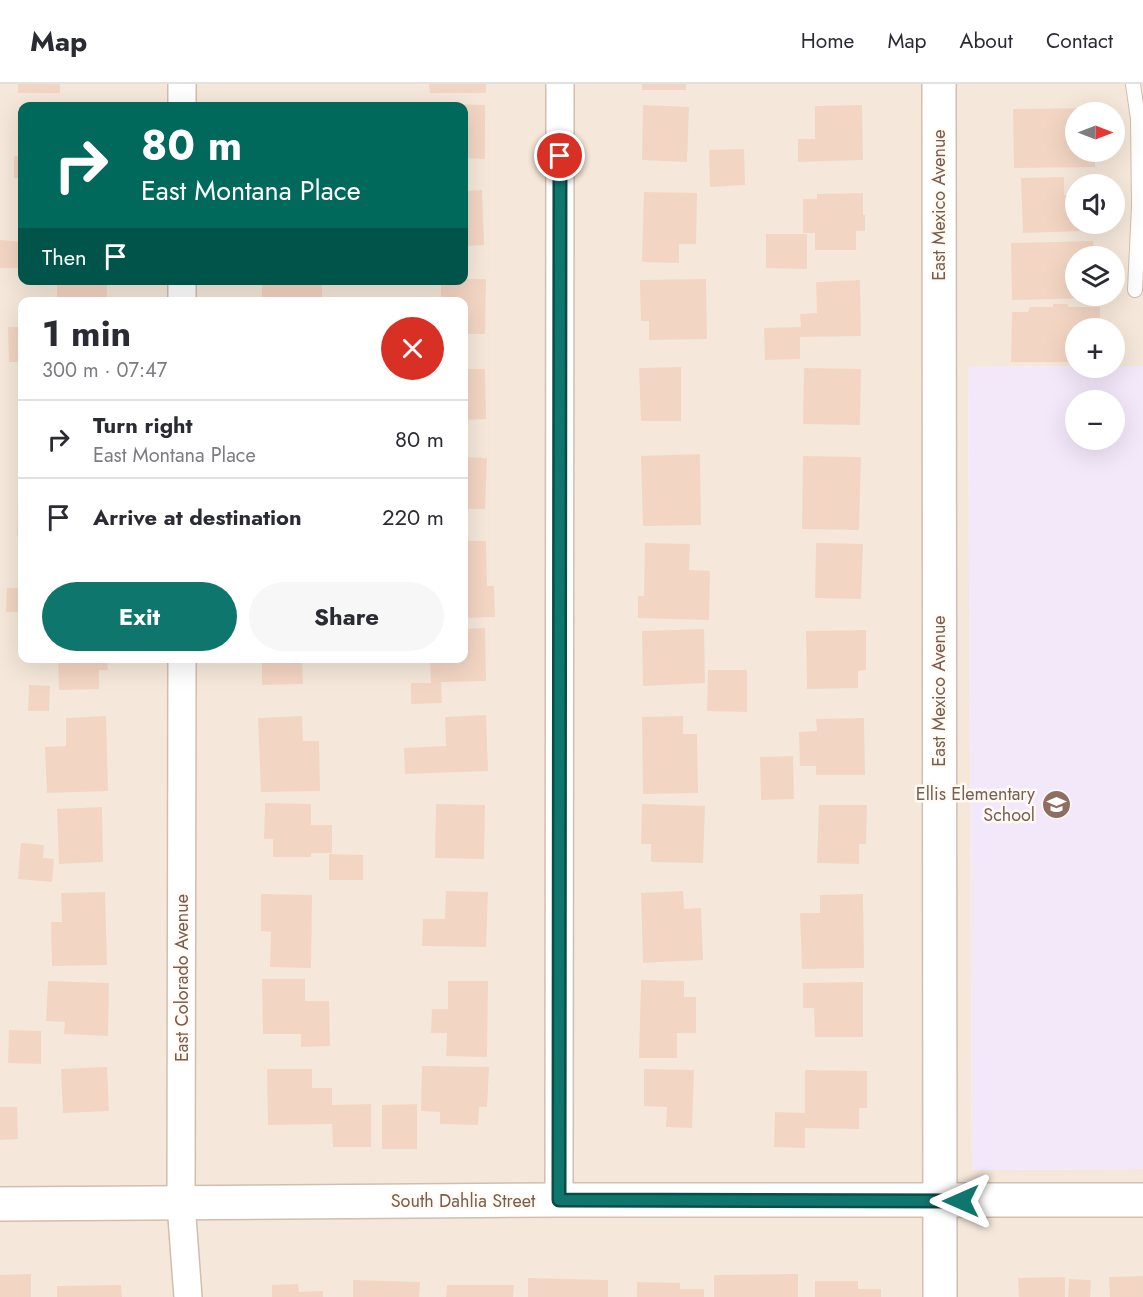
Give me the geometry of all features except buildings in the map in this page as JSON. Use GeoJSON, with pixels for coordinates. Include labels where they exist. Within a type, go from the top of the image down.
{"type":"FeatureCollection","features":[{"type":"Feature","properties":{"kind":"street"},"geometry":{"type":"LineString","coordinates":[[182,84],[182,102]]}},
{"type":"Feature","properties":{"kind":"street"},"geometry":{"type":"LineString","coordinates":[[559,1200],[561,84]]}},
{"type":"Feature","properties":{"kind":"street","name":"East Mexico Avenue"},"geometry":{"type":"LineString","coordinates":[[939,84],[940,1297]]}},
{"type":"Feature","properties":{"kind":"street","name":"East Colorado Avenue"},"geometry":{"type":"LineString","coordinates":[[182,663],[182,1204],[188,1297]]}},
{"type":"Feature","properties":{"kind":"street","name":"South Dahlia Street"},"geometry":{"type":"LineString","coordinates":[[0,1204],[559,1200],[1143,1200]]}},
{"type":"Feature","properties":{"kind":"lane"},"geometry":{"type":"LineString","coordinates":[[1133,84],[1138,119],[1141,207],[1135,290]]}},
{"type":"Feature","properties":{"kind":"shaded area"},"geometry":{"type":"Polygon","coordinates":[[[0,84],[1143,84],[1143,366],[1125,366],[1125,318],[1065,318],[1065,366],[968,367],[972,1170],[1143,1169],[1143,1297],[0,1297],[0,84]]]}},
{"type":"Feature","properties":{"kind":"shaded area","name":"Ellis Elementary School"},"geometry":{"type":"Polygon","coordinates":[[[1065,366],[1065,378],[1125,378],[1125,366],[1143,366],[1143,1169],[972,1170],[968,367],[1065,366]]]}},
{"type":"Feature","properties":{"kind":"place","name":"Ellis Elementary School"},"geometry":{"type":"Point","coordinates":[1056,804]}},
{"type":"Feature","properties":{"kind":"route"},"geometry":{"type":"LineString","coordinates":[[560,156],[559,1200],[961,1201]]}}]}
